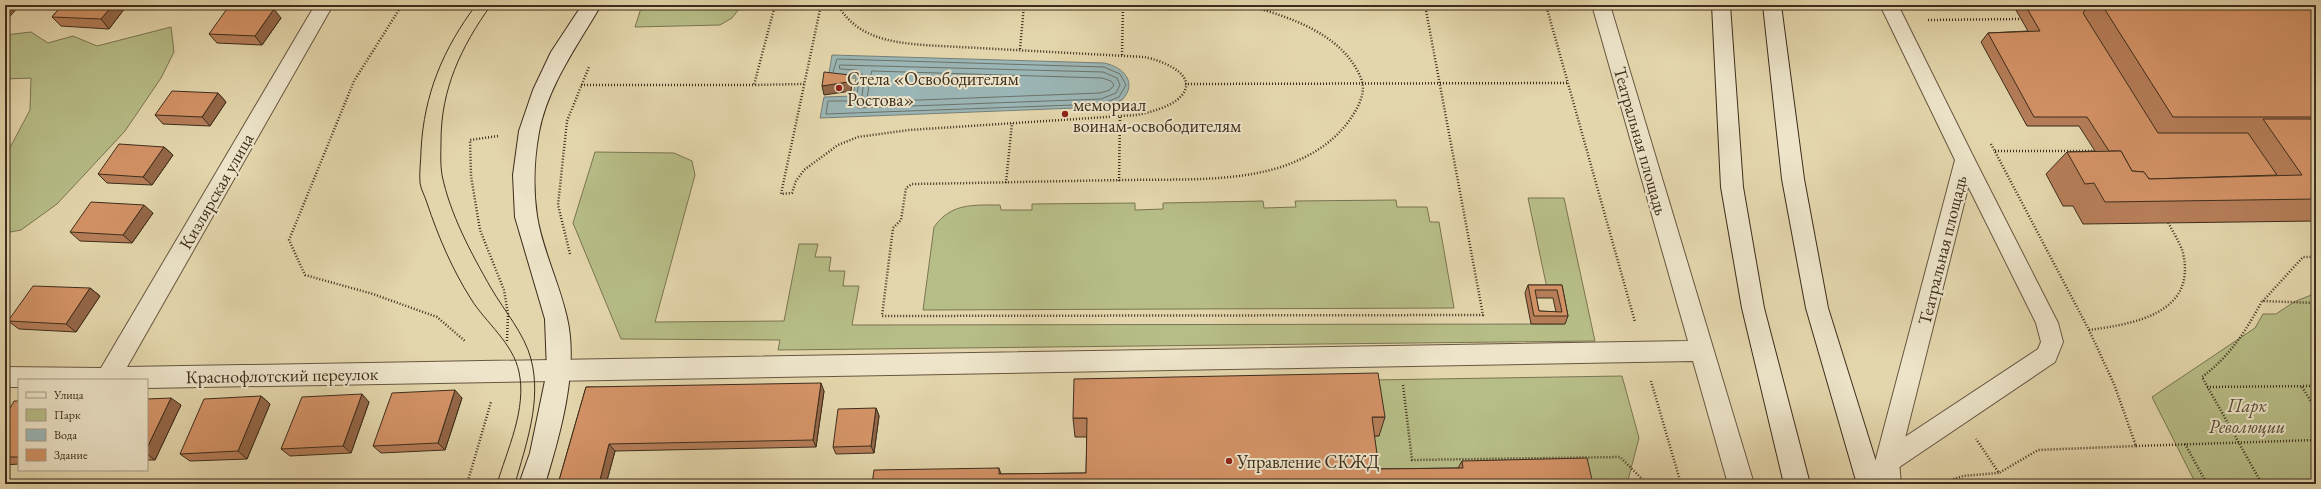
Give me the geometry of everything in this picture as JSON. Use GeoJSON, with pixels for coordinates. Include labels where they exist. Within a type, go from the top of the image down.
{"type":"FeatureCollection","features":[{"type":"Feature","properties":{"kind":"street","name":"Кизлярская улица"},"geometry":{"type":"LineString","coordinates":[[108,378],[324,5]]}},
{"type":"Feature","properties":{"kind":"street"},"geometry":{"type":"LineString","coordinates":[[532,484],[542,453],[559,371],[556,320],[526,217],[524,175],[529,131],[543,90],[562,52],[592,5]]}},
{"type":"Feature","properties":{"kind":"street","name":"Театральная площадь"},"geometry":{"type":"LineString","coordinates":[[1602,5],[1740,484]]}},
{"type":"Feature","properties":{"kind":"street"},"geometry":{"type":"LineString","coordinates":[[1721,5],[1732,187],[1753,308],[1797,484]]}},
{"type":"Feature","properties":{"kind":"street"},"geometry":{"type":"LineString","coordinates":[[1772,5],[1793,179],[1817,308],[1870,484]]}},
{"type":"Feature","properties":{"kind":"street","name":"Театральная площадь"},"geometry":{"type":"LineString","coordinates":[[1888,484],[1887,462],[1965,160],[1889,5]]}},
{"type":"Feature","properties":{"kind":"street","name":"Краснофлотский переулок"},"geometry":{"type":"LineString","coordinates":[[5,377],[108,378],[1702,352]]}},
{"type":"Feature","properties":{"kind":"lane"},"geometry":{"type":"LineString","coordinates":[[1887,462],[2046,355],[2052,342],[2047,323],[1965,160]]}},
{"type":"Feature","properties":{"kind":"path"},"geometry":{"type":"LineString","coordinates":[[402,5],[354,81],[289,240],[305,275],[373,294],[437,317],[500,372]]}},
{"type":"Feature","properties":{"kind":"path"},"geometry":{"type":"LineString","coordinates":[[754,85],[775,5]]}},
{"type":"Feature","properties":{"kind":"path"},"geometry":{"type":"LineString","coordinates":[[821,5],[781,194],[792,193],[796,181],[804,170],[822,155],[838,145],[858,137],[909,130],[1120,116],[1161,109],[1177,99],[1182,94],[1186,84]]}},
{"type":"Feature","properties":{"kind":"path"},"geometry":{"type":"LineString","coordinates":[[838,5],[845,17],[856,28],[872,36],[919,44],[1122,55],[1154,59],[1168,64],[1179,71],[1186,84]]}},
{"type":"Feature","properties":{"kind":"path"},"geometry":{"type":"LineString","coordinates":[[1020,49],[1024,5]]}},
{"type":"Feature","properties":{"kind":"path"},"geometry":{"type":"LineString","coordinates":[[1122,55],[1123,5]]}},
{"type":"Feature","properties":{"kind":"path"},"geometry":{"type":"LineString","coordinates":[[1247,5],[1283,15],[1326,37],[1342,49],[1353,60],[1361,74],[1363,92],[1358,110],[1350,121],[1321,148],[1299,160],[1279,167],[1233,178],[912,184],[906,188],[901,220],[893,228],[882,316],[1483,315],[1425,5]]}},
{"type":"Feature","properties":{"kind":"path"},"geometry":{"type":"LineString","coordinates":[[1546,5],[1569,82],[1681,484]]}},
{"type":"Feature","properties":{"kind":"path"},"geometry":{"type":"LineString","coordinates":[[1926,20],[2027,19]]}},
{"type":"Feature","properties":{"kind":"path"},"geometry":{"type":"LineString","coordinates":[[571,258],[558,205],[567,121],[591,63]]}},
{"type":"Feature","properties":{"kind":"path"},"geometry":{"type":"LineString","coordinates":[[1186,84],[1569,82]]}},
{"type":"Feature","properties":{"kind":"path"},"geometry":{"type":"LineString","coordinates":[[582,85],[804,84]]}},
{"type":"Feature","properties":{"kind":"path"},"geometry":{"type":"LineString","coordinates":[[1119,181],[1120,116]]}},
{"type":"Feature","properties":{"kind":"path"},"geometry":{"type":"LineString","coordinates":[[1006,183],[1012,124]]}},
{"type":"Feature","properties":{"kind":"path"},"geometry":{"type":"LineString","coordinates":[[466,484],[507,344],[508,314],[504,290],[480,230],[471,176],[470,140]]}},
{"type":"Feature","properties":{"kind":"path"},"geometry":{"type":"LineString","coordinates":[[1995,151],[2102,151]]}},
{"type":"Feature","properties":{"kind":"path"},"geometry":{"type":"LineString","coordinates":[[2089,330],[2132,323],[2156,314],[2173,303],[2182,290],[2186,273],[2183,253],[2166,218]]}},
{"type":"Feature","properties":{"kind":"path"},"geometry":{"type":"LineString","coordinates":[[2262,484],[2202,377],[2222,364],[2239,344],[2262,301],[2303,257],[2316,257]]}},
{"type":"Feature","properties":{"kind":"path"},"geometry":{"type":"LineString","coordinates":[[2262,301],[2316,303]]}},
{"type":"Feature","properties":{"kind":"path"},"geometry":{"type":"LineString","coordinates":[[1400,357],[1412,460],[1620,457],[1646,484]]}},
{"type":"Feature","properties":{"kind":"path"},"geometry":{"type":"LineString","coordinates":[[2301,386],[2316,409]]}},
{"type":"Feature","properties":{"kind":"path"},"geometry":{"type":"LineString","coordinates":[[2207,387],[2316,386]]}},
{"type":"Feature","properties":{"kind":"path"},"geometry":{"type":"LineString","coordinates":[[1939,484],[1963,476],[1999,473],[1976,439]]}},
{"type":"Feature","properties":{"kind":"path"},"geometry":{"type":"LineString","coordinates":[[2136,446],[2237,441],[2316,440]]}},
{"type":"Feature","properties":{"kind":"path"},"geometry":{"type":"LineString","coordinates":[[2185,444],[2207,484]]}},
{"type":"Feature","properties":{"kind":"green space"},"geometry":{"type":"Polygon","coordinates":[[[642,5],[742,5],[732,18],[720,25],[635,27],[642,5]]]}},
{"type":"Feature","properties":{"kind":"green space"},"geometry":{"type":"Polygon","coordinates":[[[171,27],[174,52],[161,78],[125,131],[57,204],[21,230],[5,233],[5,157],[30,110],[31,78],[5,79],[5,35],[31,32],[48,43],[73,36],[97,46],[171,27]]]}},
{"type":"Feature","properties":{"kind":"green space"},"geometry":{"type":"Polygon","coordinates":[[[595,152],[674,153],[692,161],[695,175],[655,322],[784,321],[799,244],[818,244],[815,257],[831,257],[829,271],[845,271],[843,286],[859,286],[852,325],[1564,324],[1558,293],[1548,293],[1528,198],[1564,198],[1595,341],[778,350],[780,340],[621,339],[573,223],[595,152]]]}},
{"type":"Feature","properties":{"kind":"green space"},"geometry":{"type":"Polygon","coordinates":[[[1396,200],[1397,207],[1427,207],[1430,222],[1439,222],[1454,308],[923,310],[934,227],[948,213],[963,207],[1000,205],[1001,210],[1032,210],[1032,204],[1135,203],[1135,210],[1163,209],[1163,203],[1263,201],[1264,208],[1296,207],[1295,201],[1396,200]]]}},
{"type":"Feature","properties":{"kind":"green space","name":"Парк Революции"},"geometry":{"type":"Polygon","coordinates":[[[2316,293],[2316,484],[2196,484],[2152,397],[2255,328],[2263,314],[2276,314],[2294,302],[2316,293]]]}},
{"type":"Feature","properties":{"kind":"green space"},"geometry":{"type":"Polygon","coordinates":[[[1622,376],[1639,438],[1627,484],[1372,484],[1366,436],[1379,436],[1371,380],[1622,376]]]}},
{"type":"Feature","properties":{"kind":"water"},"geometry":{"type":"Polygon","coordinates":[[[832,55],[1104,63],[1118,68],[1123,72],[1129,82],[1129,88],[1127,94],[1122,100],[1102,107],[820,118],[824,97],[853,96],[856,78],[828,79],[832,55]]]}},
{"type":"Feature","properties":{"kind":"building"},"geometry":{"type":"Polygon","coordinates":[[[62,5],[113,5],[101,19],[52,17],[62,5]]]}},
{"type":"Feature","properties":{"kind":"building"},"geometry":{"type":"Polygon","coordinates":[[[2025,5],[2089,5],[2083,13],[2158,133],[2248,133],[2277,175],[2149,179],[2144,172],[2132,171],[2121,151],[2109,151],[2087,117],[2034,117],[1988,33],[2040,31],[2025,5]]]}},
{"type":"Feature","properties":{"kind":"building"},"geometry":{"type":"Polygon","coordinates":[[[2102,5],[2316,5],[2316,117],[2173,117],[2102,5]]]}},
{"type":"Feature","properties":{"kind":"building"},"geometry":{"type":"Polygon","coordinates":[[[229,6],[274,9],[255,36],[209,34],[229,6]]]}},
{"type":"Feature","properties":{"kind":"building"},"geometry":{"type":"Polygon","coordinates":[[[824,72],[850,75],[848,82],[822,86],[824,72]]]}},
{"type":"Feature","properties":{"kind":"building"},"geometry":{"type":"Polygon","coordinates":[[[172,91],[218,93],[202,117],[155,115],[172,91]]]}},
{"type":"Feature","properties":{"kind":"building"},"geometry":{"type":"Polygon","coordinates":[[[2263,119],[2316,119],[2316,199],[2105,202],[2094,183],[2085,184],[2067,152],[2121,151],[2132,171],[2144,172],[2149,179],[2302,175],[2263,119]]]}},
{"type":"Feature","properties":{"kind":"building"},"geometry":{"type":"Polygon","coordinates":[[[119,144],[164,147],[143,177],[98,174],[119,144]]]}},
{"type":"Feature","properties":{"kind":"building"},"geometry":{"type":"Polygon","coordinates":[[[91,202],[144,205],[123,235],[70,232],[91,202]]]}},
{"type":"Feature","properties":{"kind":"building"},"geometry":{"type":"Polygon","coordinates":[[[1528,285],[1562,285],[1568,316],[1534,316],[1528,285]],[[1535,290],[1539,311],[1562,312],[1557,290],[1535,290]]]}},
{"type":"Feature","properties":{"kind":"building"},"geometry":{"type":"Polygon","coordinates":[[[33,286],[90,288],[66,324],[8,321],[33,286]]]}},
{"type":"Feature","properties":{"kind":"building","name":"Управление СКЖД"},"geometry":{"type":"Polygon","coordinates":[[[1378,373],[1385,417],[1372,417],[1379,469],[1463,468],[1462,461],[1587,458],[1593,484],[872,484],[874,470],[999,468],[999,474],[1086,473],[1087,418],[1073,418],[1074,379],[1378,373]]]}},
{"type":"Feature","properties":{"kind":"building"},"geometry":{"type":"Polygon","coordinates":[[[821,383],[813,440],[609,444],[599,484],[558,484],[586,387],[821,383]]]}},
{"type":"Feature","properties":{"kind":"building"},"geometry":{"type":"Polygon","coordinates":[[[455,390],[438,443],[373,446],[392,393],[455,390]]]}},
{"type":"Feature","properties":{"kind":"building"},"geometry":{"type":"Polygon","coordinates":[[[362,394],[343,446],[281,449],[302,397],[362,394]]]}},
{"type":"Feature","properties":{"kind":"building"},"geometry":{"type":"Polygon","coordinates":[[[261,396],[238,451],[180,454],[204,399],[261,396]]]}},
{"type":"Feature","properties":{"kind":"building"},"geometry":{"type":"Polygon","coordinates":[[[171,398],[148,446],[148,399],[171,398]]]}},
{"type":"Feature","properties":{"kind":"building"},"geometry":{"type":"Polygon","coordinates":[[[14,401],[18,401],[18,457],[5,457],[5,418],[14,401]]]}},
{"type":"Feature","properties":{"kind":"building"},"geometry":{"type":"Polygon","coordinates":[[[876,408],[871,446],[833,447],[838,409],[876,408]]]}},
{"type":"Feature","properties":{"kind":"tram line"},"geometry":{"type":"LineString","coordinates":[[476,5],[454,38],[445,55],[431,91],[423,129],[420,183],[436,228],[458,276],[477,308],[505,342],[516,362],[519,372],[521,386],[518,415],[515,429],[497,484]]}},
{"type":"Feature","properties":{"kind":"tram line"},"geometry":{"type":"LineString","coordinates":[[491,5],[462,53],[449,86],[442,122],[441,167],[450,204],[462,233],[491,288],[524,340],[531,359],[534,375],[534,406],[528,438],[515,484]]}},
{"type":"Feature","properties":{"kind":"place","name":"Стела «Освободителям Ростова»"},"geometry":{"type":"Point","coordinates":[839,88]}},
{"type":"Feature","properties":{"kind":"place","name":"мемориал воинам-освободителям"},"geometry":{"type":"Point","coordinates":[1065,114]}},
{"type":"Feature","properties":{"kind":"place","name":"Управление СКЖД"},"geometry":{"type":"Point","coordinates":[1229,461]}}]}
